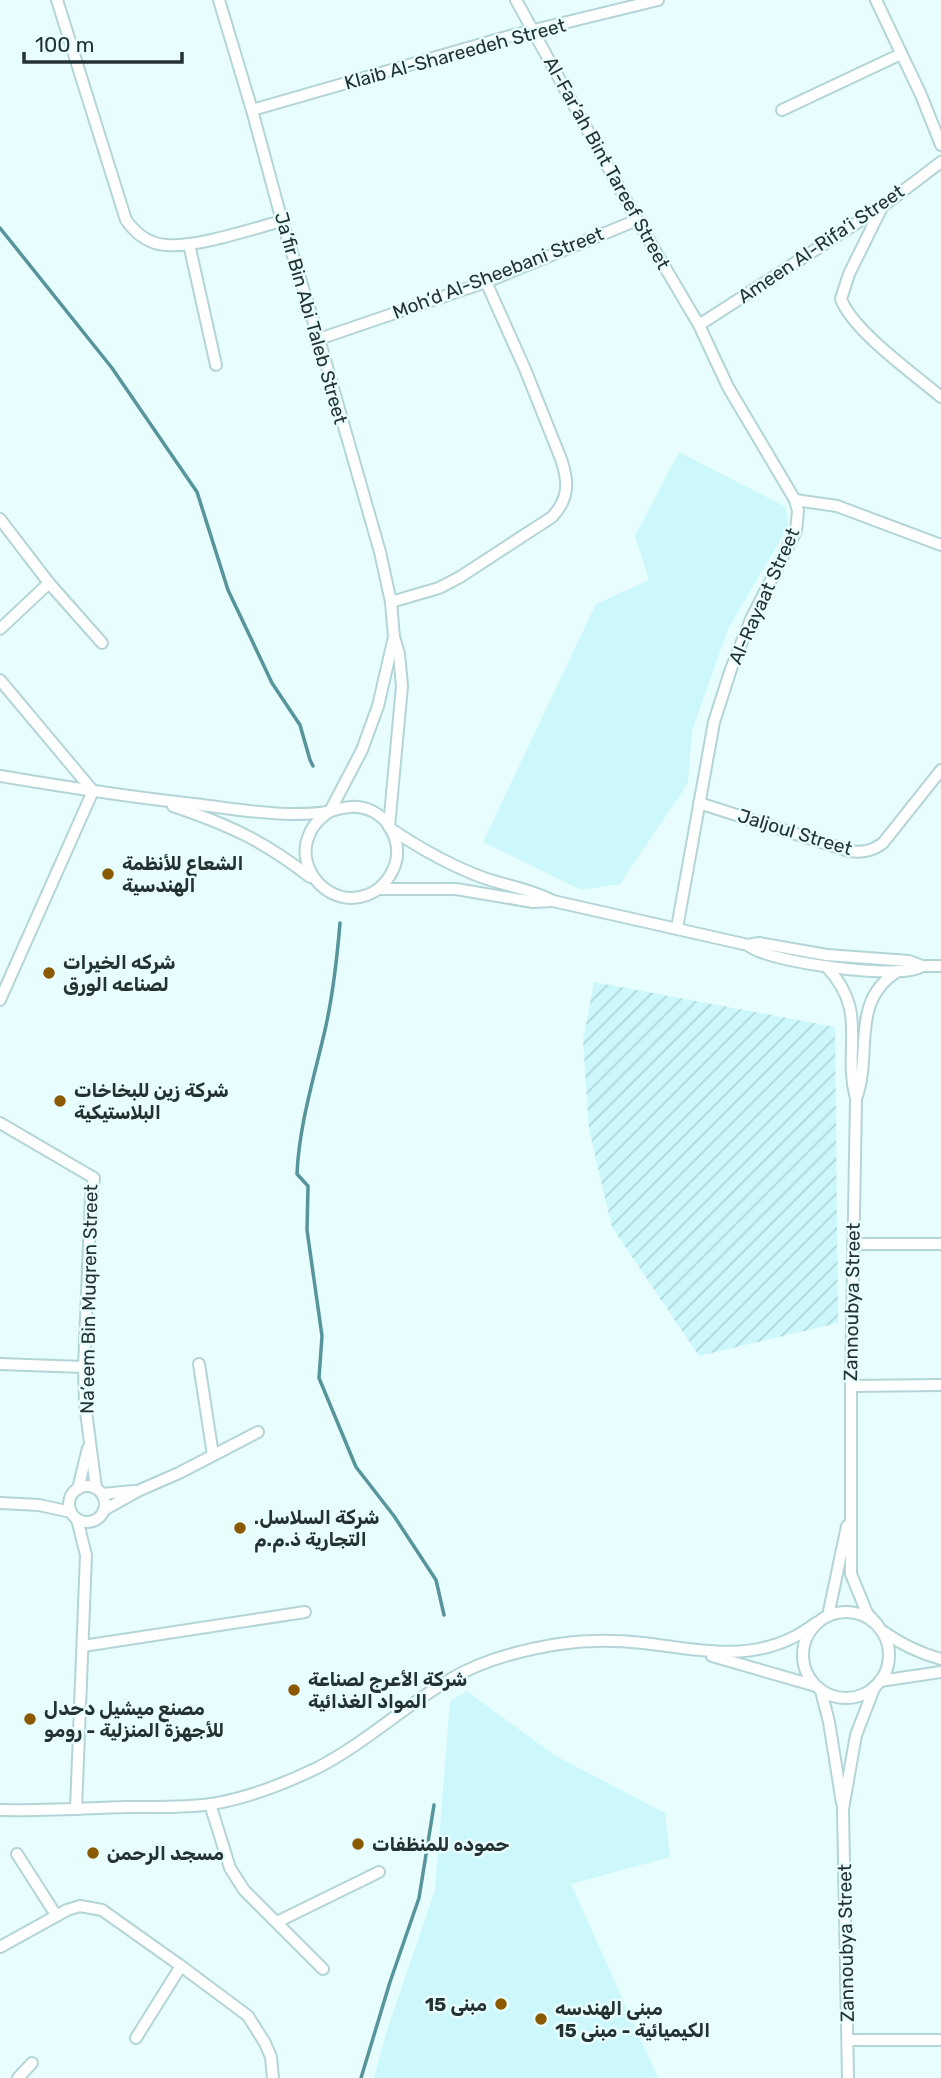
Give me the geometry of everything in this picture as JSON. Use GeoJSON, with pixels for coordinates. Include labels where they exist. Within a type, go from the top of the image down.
{"type":"FeatureCollection","features":[{"type":"Feature","properties":{"kind":"street"},"geometry":{"type":"LineString","coordinates":[[57,0],[126,220],[135,232],[153,243],[189,244],[282,221]]}},
{"type":"Feature","properties":{"kind":"street","name":"Ja’fir Bin Abi Taleb Street"},"geometry":{"type":"LineString","coordinates":[[219,0],[380,552],[391,602],[402,687],[390,828]]}},
{"type":"Feature","properties":{"kind":"street","name":"Al-Far’ah Bint Tareef Street"},"geometry":{"type":"LineString","coordinates":[[516,0],[637,220],[699,325]]}},
{"type":"Feature","properties":{"kind":"street","name":"Klaib Al-Shareedeh Street"},"geometry":{"type":"LineString","coordinates":[[252,110],[506,37],[658,0]]}},
{"type":"Feature","properties":{"kind":"street"},"geometry":{"type":"LineString","coordinates":[[876,0],[921,95],[941,145]]}},
{"type":"Feature","properties":{"kind":"street"},"geometry":{"type":"LineString","coordinates":[[782,110],[901,54]]}},
{"type":"Feature","properties":{"kind":"street","name":"Ameen Al-Rifa’i Street"},"geometry":{"type":"LineString","coordinates":[[699,325],[883,206],[941,162]]}},
{"type":"Feature","properties":{"kind":"street"},"geometry":{"type":"LineString","coordinates":[[883,206],[849,274],[841,299],[845,310],[861,328],[941,397]]}},
{"type":"Feature","properties":{"kind":"street","name":"Moh’d Al-Sheebani Street"},"geometry":{"type":"LineString","coordinates":[[319,339],[486,282],[637,220]]}},
{"type":"Feature","properties":{"kind":"street"},"geometry":{"type":"LineString","coordinates":[[189,244],[216,365]]}},
{"type":"Feature","properties":{"kind":"street"},"geometry":{"type":"LineString","coordinates":[[391,602],[439,588],[476,568],[552,517],[567,492],[567,474],[562,459],[486,282]]}},
{"type":"Feature","properties":{"kind":"street","name":"Al-Rayaat Street"},"geometry":{"type":"LineString","coordinates":[[677,929],[714,722],[751,619],[796,531],[798,511],[795,500],[729,387],[699,325]]}},
{"type":"Feature","properties":{"kind":"street"},"geometry":{"type":"LineString","coordinates":[[795,500],[837,506],[941,545]]}},
{"type":"Feature","properties":{"kind":"street"},"geometry":{"type":"LineString","coordinates":[[0,519],[49,583],[102,643]]}},
{"type":"Feature","properties":{"kind":"street"},"geometry":{"type":"LineString","coordinates":[[0,629],[49,583]]}},
{"type":"Feature","properties":{"kind":"street","name":"Ja’fir Bin Abi Taleb Street"},"geometry":{"type":"LineString","coordinates":[[330,811],[352,772],[371,729],[385,684],[394,637]]}},
{"type":"Feature","properties":{"kind":"street"},"geometry":{"type":"LineString","coordinates":[[0,680],[93,791]]}},
{"type":"Feature","properties":{"kind":"street","name":"Jaljoul Street"},"geometry":{"type":"LineString","coordinates":[[699,803],[849,851],[867,852],[883,843],[940,772]]}},
{"type":"Feature","properties":{"kind":"street"},"geometry":{"type":"LineString","coordinates":[[0,776],[161,802],[278,814],[303,814],[352,806],[363,808],[373,812],[390,828],[461,869],[534,892],[553,901],[748,945],[759,943],[827,956],[909,961],[922,966],[941,966]]}},
{"type":"Feature","properties":{"kind":"street"},"geometry":{"type":"LineString","coordinates":[[0,1000],[60,871],[93,791]]}},
{"type":"Feature","properties":{"kind":"street"},"geometry":{"type":"LineString","coordinates":[[161,802],[247,834],[327,891],[340,897],[366,895],[378,889],[390,877],[396,862],[396,845],[390,828]]}},
{"type":"Feature","properties":{"kind":"street"},"geometry":{"type":"LineString","coordinates":[[317,883],[308,868],[305,852],[308,836],[317,822],[330,811]]}},
{"type":"Feature","properties":{"kind":"street"},"geometry":{"type":"LineString","coordinates":[[378,889],[456,889],[534,902],[553,901]]}},
{"type":"Feature","properties":{"kind":"street"},"geometry":{"type":"LineString","coordinates":[[748,945],[761,953],[826,966],[898,971],[916,970],[922,966]]}},
{"type":"Feature","properties":{"kind":"street","name":"Zannoubya Street"},"geometry":{"type":"LineString","coordinates":[[826,966],[842,985],[851,1007],[852,1075],[856,1099],[851,1574],[867,1613],[878,1626]]}},
{"type":"Feature","properties":{"kind":"street","name":"Zannoubya Street"},"geometry":{"type":"LineString","coordinates":[[856,1099],[863,1072],[867,1007],[878,986],[898,971]]}},
{"type":"Feature","properties":{"kind":"street","name":"Na’eem Bin Muqren Street"},"geometry":{"type":"LineString","coordinates":[[0,1124],[94,1178],[84,1367],[89,1442],[99,1491]]}},
{"type":"Feature","properties":{"kind":"street"},"geometry":{"type":"LineString","coordinates":[[853,1244],[941,1244]]}},
{"type":"Feature","properties":{"kind":"street"},"geometry":{"type":"LineString","coordinates":[[0,1364],[84,1367]]}},
{"type":"Feature","properties":{"kind":"street"},"geometry":{"type":"LineString","coordinates":[[198,1364],[213,1455]]}},
{"type":"Feature","properties":{"kind":"street"},"geometry":{"type":"LineString","coordinates":[[851,1386],[941,1385]]}},
{"type":"Feature","properties":{"kind":"street"},"geometry":{"type":"LineString","coordinates":[[0,1503],[39,1504],[87,1522],[140,1490],[258,1432]]}},
{"type":"Feature","properties":{"kind":"street","name":"Na’eem Bin Muqren Street"},"geometry":{"type":"LineString","coordinates":[[75,1493],[89,1442]]}},
{"type":"Feature","properties":{"kind":"street"},"geometry":{"type":"LineString","coordinates":[[39,1504],[88,1486],[99,1491],[140,1490]]}},
{"type":"Feature","properties":{"kind":"street"},"geometry":{"type":"LineString","coordinates":[[76,1809],[86,1555],[105,1499],[99,1491]]}},
{"type":"Feature","properties":{"kind":"street"},"geometry":{"type":"LineString","coordinates":[[75,1493],[70,1502],[86,1555]]}},
{"type":"Feature","properties":{"kind":"street","name":"Zannoubya Street"},"geometry":{"type":"LineString","coordinates":[[828,1616],[851,1506]]}},
{"type":"Feature","properties":{"kind":"street"},"geometry":{"type":"LineString","coordinates":[[83,1646],[305,1612]]}},
{"type":"Feature","properties":{"kind":"street"},"geometry":{"type":"LineString","coordinates":[[0,1810],[210,1804],[243,1797],[314,1769],[354,1746],[448,1680],[476,1666],[504,1656],[550,1646],[597,1640],[696,1651],[756,1649],[793,1638],[828,1616],[840,1612],[854,1612],[866,1616],[902,1645],[941,1658]]}},
{"type":"Feature","properties":{"kind":"street"},"geometry":{"type":"LineString","coordinates":[[816,1623],[808,1634],[803,1662],[807,1675],[818,1688]]}},
{"type":"Feature","properties":{"kind":"street"},"geometry":{"type":"LineString","coordinates":[[696,1651],[818,1688],[832,1696],[855,1697],[878,1684],[886,1672],[889,1649],[878,1626]]}},
{"type":"Feature","properties":{"kind":"street"},"geometry":{"type":"LineString","coordinates":[[914,1675],[923,1654]]}},
{"type":"Feature","properties":{"kind":"street"},"geometry":{"type":"LineString","coordinates":[[878,1684],[914,1675],[941,1672]]}},
{"type":"Feature","properties":{"kind":"street","name":"Zannoubya Street"},"geometry":{"type":"LineString","coordinates":[[848,2078],[844,1809],[856,1735],[878,1684]]}},
{"type":"Feature","properties":{"kind":"street","name":"Zannoubya Street"},"geometry":{"type":"LineString","coordinates":[[818,1688],[829,1722],[844,1809]]}},
{"type":"Feature","properties":{"kind":"street"},"geometry":{"type":"LineString","coordinates":[[210,1804],[229,1868],[244,1890],[323,1969]]}},
{"type":"Feature","properties":{"kind":"street"},"geometry":{"type":"LineString","coordinates":[[17,1854],[56,1915]]}},
{"type":"Feature","properties":{"kind":"street"},"geometry":{"type":"LineString","coordinates":[[276,1922],[379,1872]]}},
{"type":"Feature","properties":{"kind":"street"},"geometry":{"type":"LineString","coordinates":[[0,1947],[56,1915],[80,1906],[102,1910],[248,2016],[271,2057],[273,2078]]}},
{"type":"Feature","properties":{"kind":"street"},"geometry":{"type":"LineString","coordinates":[[136,2038],[181,1966]]}},
{"type":"Feature","properties":{"kind":"street"},"geometry":{"type":"LineString","coordinates":[[848,2040],[941,2040]]}},
{"type":"Feature","properties":{"kind":"street"},"geometry":{"type":"LineString","coordinates":[[18,2078],[32,2063]]}},
{"type":"Feature","properties":{"kind":"shaded area"},"geometry":{"type":"Polygon","coordinates":[[[679,452],[786,507],[788,527],[728,629],[692,731],[688,783],[620,884],[581,890],[483,842],[596,604],[649,580],[635,536],[679,452]]]}},
{"type":"Feature","properties":{"kind":"shaded area"},"geometry":{"type":"Polygon","coordinates":[[[594,982],[835,1027],[838,1323],[699,1356],[612,1227],[589,1130],[583,1040],[594,982]]]}},
{"type":"Feature","properties":{"kind":"shaded area"},"geometry":{"type":"Polygon","coordinates":[[[467,1691],[554,1755],[665,1813],[670,1857],[571,1884],[658,2078],[374,2078],[386,2033],[435,1890],[450,1701],[467,1691]]]}},
{"type":"Feature","properties":{"kind":"waterway"},"geometry":{"type":"LineString","coordinates":[[0,228],[112,368],[197,492],[228,590],[272,683],[300,725],[313,766]]}},
{"type":"Feature","properties":{"kind":"waterway"},"geometry":{"type":"LineString","coordinates":[[340,923],[330,1004],[304,1120],[297,1174],[308,1186],[307,1230],[322,1336],[319,1378],[356,1467],[394,1516],[436,1580],[444,1615]]}},
{"type":"Feature","properties":{"kind":"waterway"},"geometry":{"type":"LineString","coordinates":[[361,2078],[419,1898],[434,1805]]}},
{"type":"Feature","properties":{"kind":"place","name":"الشعاع للأنظمة الهندسية"},"geometry":{"type":"Point","coordinates":[108,874]}},
{"type":"Feature","properties":{"kind":"place","name":"شركه الخيرات لصناعه الورق"},"geometry":{"type":"Point","coordinates":[49,973]}},
{"type":"Feature","properties":{"kind":"place","name":"شركة زين للبخاخات البلاستيكية"},"geometry":{"type":"Point","coordinates":[60,1101]}},
{"type":"Feature","properties":{"kind":"place","name":".شركة السلاسل التجارية ذ.م.م"},"geometry":{"type":"Point","coordinates":[240,1528]}},
{"type":"Feature","properties":{"kind":"place","name":"شركة الأعرج لصناعة المواد الغذائية"},"geometry":{"type":"Point","coordinates":[294,1690]}},
{"type":"Feature","properties":{"kind":"place","name":"مصنع ميشيل دحدل للأجهزة المنزلية - رومو"},"geometry":{"type":"Point","coordinates":[30,1719]}},
{"type":"Feature","properties":{"kind":"place","name":"حموده للمنظفات"},"geometry":{"type":"Point","coordinates":[358,1844]}},
{"type":"Feature","properties":{"kind":"place","name":"مسجد الرحمن"},"geometry":{"type":"Point","coordinates":[93,1853]}},
{"type":"Feature","properties":{"kind":"place","name":"مبنى 15"},"geometry":{"type":"Point","coordinates":[501,2004]}},
{"type":"Feature","properties":{"kind":"place","name":"مبنى الهندسه الكيميائية - مبنى 15"},"geometry":{"type":"Point","coordinates":[541,2019]}}]}
